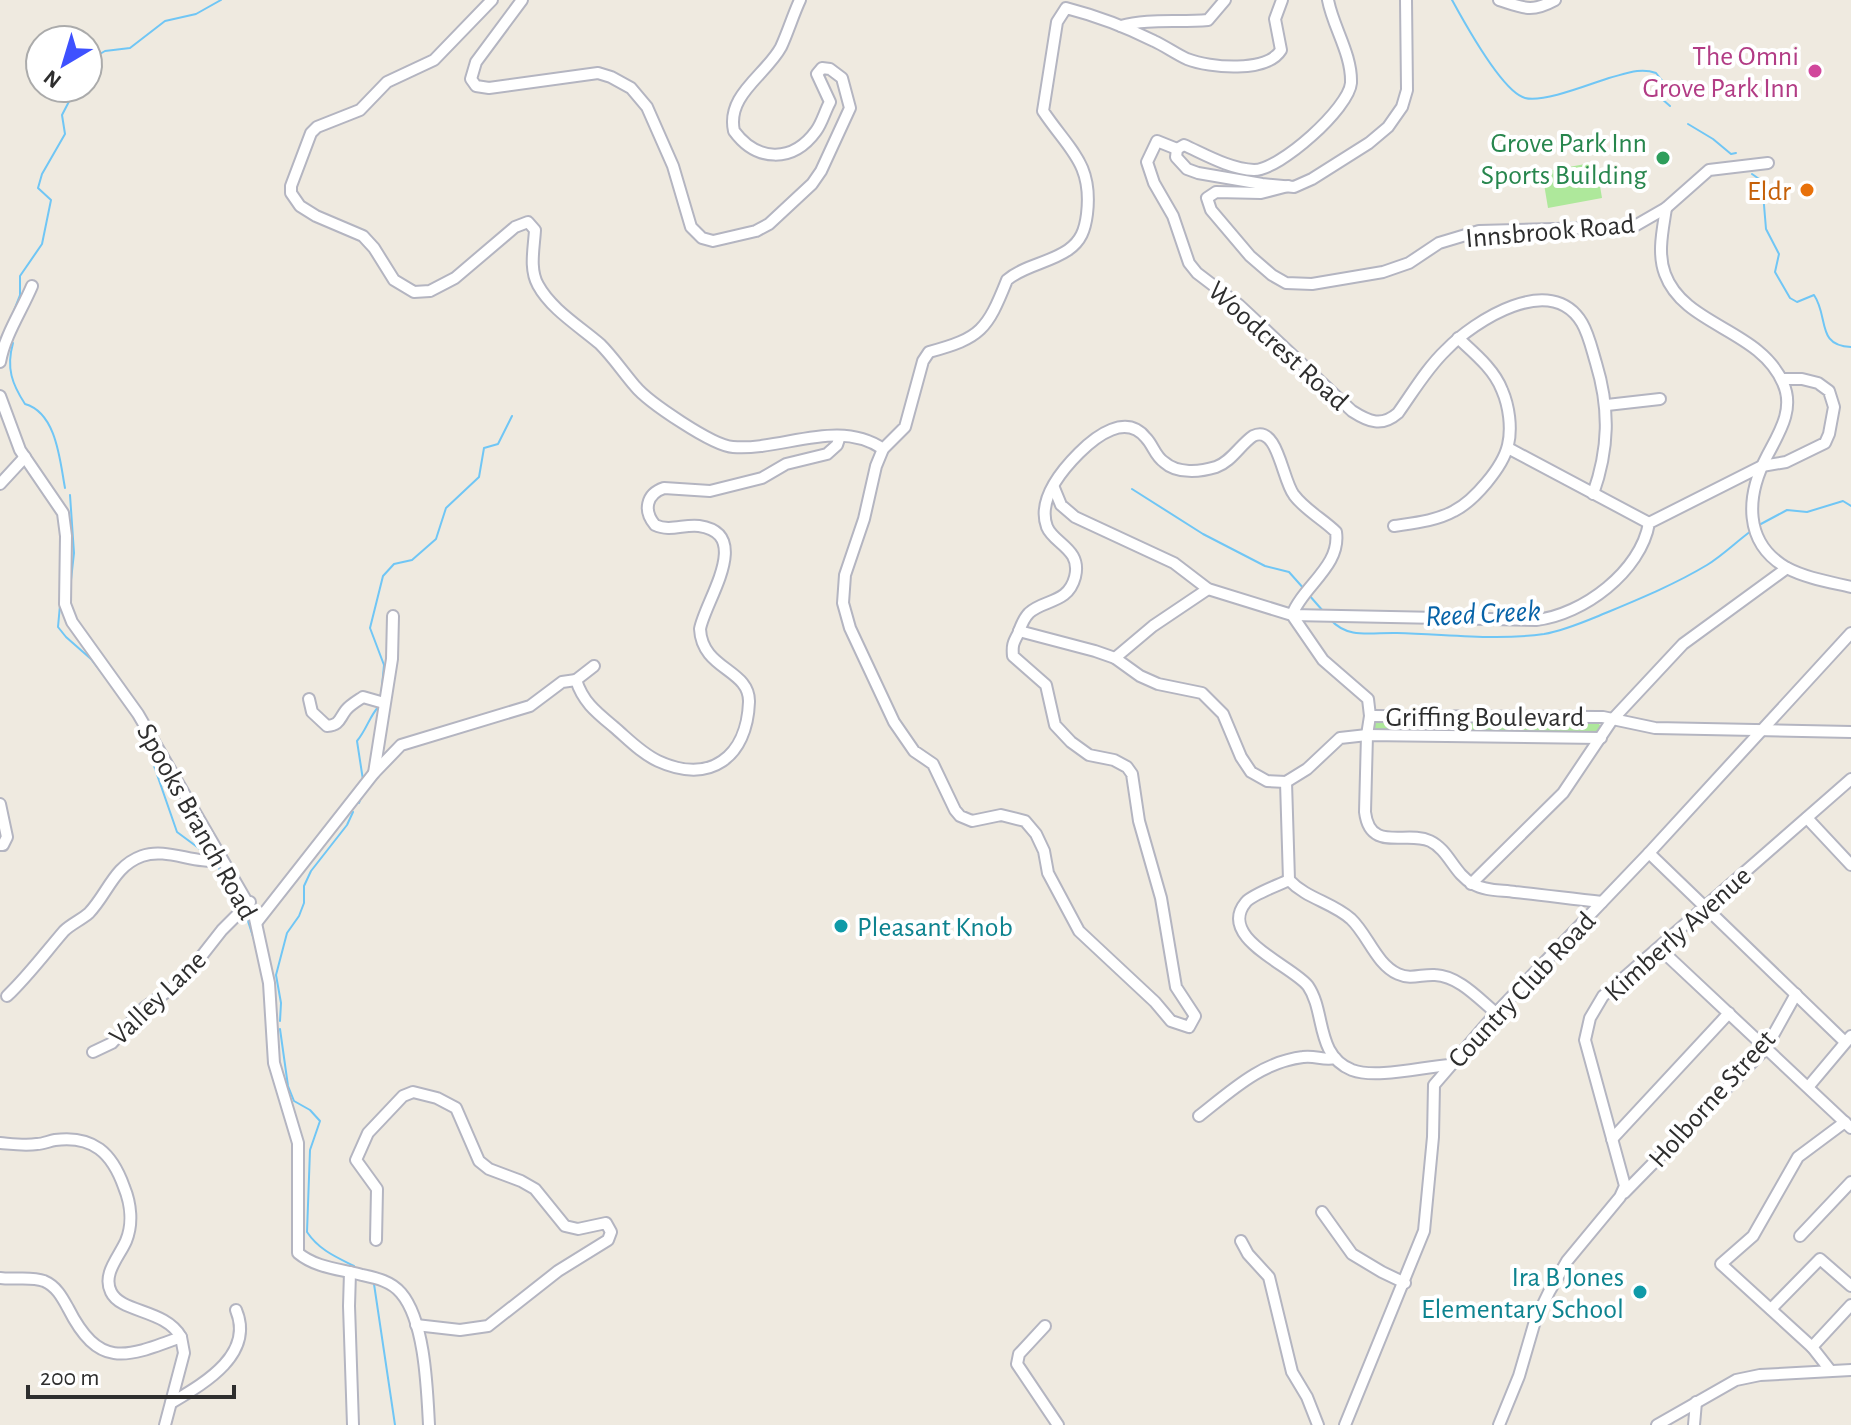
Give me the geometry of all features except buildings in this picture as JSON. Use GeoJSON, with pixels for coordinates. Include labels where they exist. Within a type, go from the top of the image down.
{"type":"FeatureCollection","features":[{"type":"Feature","properties":{"kind":"street"},"geometry":{"type":"LineString","coordinates":[[492,0],[434,60],[387,82],[360,110],[326,121],[311,133],[291,186],[294,200],[316,216],[363,236],[394,280],[414,292],[430,291],[455,278],[515,227],[528,222],[535,230],[533,274],[539,287],[559,310],[608,352],[645,396],[707,437],[731,447],[840,436],[864,438],[883,449]]}},
{"type":"Feature","properties":{"kind":"street"},"geometry":{"type":"LineString","coordinates":[[522,0],[476,62],[471,79],[476,86],[489,88],[598,73],[631,88],[647,107],[673,166],[691,227],[702,238],[713,241],[756,231],[783,213],[821,171],[850,108],[842,78],[830,69],[822,68],[817,74],[830,102],[816,131],[803,144],[791,151],[769,156],[751,150],[734,131],[733,114],[739,100],[780,47],[800,0]]}},
{"type":"Feature","properties":{"kind":"street"},"geometry":{"type":"LineString","coordinates":[[1121,26],[1134,22],[1208,20],[1225,0]]}},
{"type":"Feature","properties":{"kind":"street"},"geometry":{"type":"LineString","coordinates":[[1282,0],[1275,19],[1281,50],[1275,59],[1265,64],[1214,65],[1188,59],[1121,26],[1066,8],[1057,22],[1043,111],[1085,170],[1089,191],[1084,232],[1078,243],[1067,251],[1007,280],[993,312],[975,335],[961,344],[929,352],[923,361],[905,427],[883,449],[870,482],[864,519],[842,589],[850,628],[885,705],[908,745],[933,764],[955,810],[972,821],[1010,815],[1025,821],[1040,843],[1048,873],[1079,931],[1171,1021],[1189,1027],[1195,1016],[1176,987],[1161,898],[1139,821],[1132,774],[1127,767],[1114,760],[1079,750],[1055,725],[1046,685],[1013,656],[1011,645],[1032,610],[1062,597],[1074,581],[1076,572],[1069,548],[1047,527],[1044,510],[1059,474],[1081,450],[1118,426],[1134,428],[1146,437],[1163,462],[1189,471],[1219,466],[1253,436],[1259,433],[1267,435],[1272,440],[1294,496],[1336,532],[1338,544],[1292,615]]}},
{"type":"Feature","properties":{"kind":"street"},"geometry":{"type":"LineString","coordinates":[[1328,0],[1341,36],[1351,75],[1351,88],[1325,123],[1292,154],[1257,170],[1234,167],[1184,145],[1177,149],[1176,157],[1187,169],[1294,187],[1369,143],[1388,127],[1402,107],[1407,90],[1406,0]]}},
{"type":"Feature","properties":{"kind":"street"},"geometry":{"type":"LineString","coordinates":[[1499,0],[1537,10],[1555,0]]}},
{"type":"Feature","properties":{"kind":"street","name":"Woodcrest Road"},"geometry":{"type":"LineString","coordinates":[[1177,149],[1157,141],[1147,162],[1154,183],[1173,216],[1189,263],[1239,305],[1352,411],[1367,420],[1380,423],[1389,421],[1431,367],[1458,338],[1481,320],[1515,305],[1546,300],[1569,309],[1582,323],[1607,405],[1604,456],[1593,494]]}},
{"type":"Feature","properties":{"kind":"street","name":"Innsbrook Road"},"geometry":{"type":"LineString","coordinates":[[1288,186],[1261,193],[1216,192],[1207,198],[1211,210],[1250,256],[1272,275],[1286,283],[1312,284],[1383,272],[1409,263],[1439,243],[1479,231],[1633,227],[1666,208],[1709,170],[1768,163]]}},
{"type":"Feature","properties":{"kind":"street"},"geometry":{"type":"LineString","coordinates":[[1666,208],[1661,249],[1664,272],[1678,297],[1762,351],[1773,363],[1787,391],[1788,407],[1782,428],[1753,489],[1754,530],[1769,553],[1787,568],[1851,587]]}},
{"type":"Feature","properties":{"kind":"street"},"geometry":{"type":"LineString","coordinates":[[0,362],[7,335],[21,313],[32,286]]}},
{"type":"Feature","properties":{"kind":"street"},"geometry":{"type":"LineString","coordinates":[[1394,526],[1444,516],[1467,503],[1487,482],[1508,448],[1509,420],[1502,389],[1495,377],[1458,338]]}},
{"type":"Feature","properties":{"kind":"street"},"geometry":{"type":"LineString","coordinates":[[1649,523],[1762,466],[1786,462],[1825,443],[1834,407],[1829,391],[1818,383],[1782,379]]}},
{"type":"Feature","properties":{"kind":"street","name":"Spooks Branch Road"},"geometry":{"type":"LineString","coordinates":[[0,396],[25,457],[63,513],[66,536],[65,604],[72,622],[138,714],[221,860],[250,902],[257,922],[269,983],[274,1063],[298,1143],[298,1253],[314,1264],[383,1280],[400,1291],[416,1325],[429,1425]]}},
{"type":"Feature","properties":{"kind":"street"},"geometry":{"type":"LineString","coordinates":[[1607,405],[1660,399]]}},
{"type":"Feature","properties":{"kind":"street"},"geometry":{"type":"LineString","coordinates":[[576,680],[590,707],[658,761],[695,769],[716,765],[731,756],[741,740],[748,694],[740,680],[709,656],[700,629],[723,569],[726,551],[723,542],[707,528],[662,528],[655,525],[647,510],[648,501],[657,490],[664,488],[710,491],[766,477],[786,464],[827,454],[840,436]]}},
{"type":"Feature","properties":{"kind":"street"},"geometry":{"type":"LineString","coordinates":[[1508,448],[1649,523]]}},
{"type":"Feature","properties":{"kind":"street"},"geometry":{"type":"LineString","coordinates":[[0,484],[25,457]]}},
{"type":"Feature","properties":{"kind":"street"},"geometry":{"type":"LineString","coordinates":[[1054,488],[1061,505],[1075,517],[1174,563],[1208,589],[1292,615],[1519,621],[1554,618],[1581,606],[1612,583],[1632,559],[1647,534],[1649,523]]}},
{"type":"Feature","properties":{"kind":"street"},"geometry":{"type":"LineString","coordinates":[[1471,884],[1563,793],[1612,720],[1683,644],[1787,568]]}},
{"type":"Feature","properties":{"kind":"street"},"geometry":{"type":"LineString","coordinates":[[1115,658],[1153,626],[1208,589]]}},
{"type":"Feature","properties":{"kind":"street"},"geometry":{"type":"LineString","coordinates":[[1292,615],[1323,660],[1368,699],[1370,716]]}},
{"type":"Feature","properties":{"kind":"street"},"geometry":{"type":"LineString","coordinates":[[374,773],[392,659],[393,616]]}},
{"type":"Feature","properties":{"kind":"street"},"geometry":{"type":"LineString","coordinates":[[1019,631],[1115,658],[1140,676],[1158,684],[1186,687],[1202,693],[1223,714],[1241,757],[1251,772],[1267,781],[1286,782],[1307,769],[1340,738],[1367,735],[1366,822],[1382,837],[1393,840],[1424,838],[1434,843],[1471,884],[1482,888],[1602,902]]}},
{"type":"Feature","properties":{"kind":"street","name":"Country Club Road"},"geometry":{"type":"LineString","coordinates":[[1345,1425],[1424,1231],[1433,1137],[1434,1085],[1496,1013],[1649,853],[1851,633]]}},
{"type":"Feature","properties":{"kind":"street"},"geometry":{"type":"LineString","coordinates":[[257,922],[374,773],[401,745],[439,731],[530,706],[562,682],[576,680],[594,666]]}},
{"type":"Feature","properties":{"kind":"street"},"geometry":{"type":"LineString","coordinates":[[309,699],[312,712],[327,726],[341,720],[346,710],[363,697],[384,703]]}},
{"type":"Feature","properties":{"kind":"street","name":"Griffing Boulevard"},"geometry":{"type":"LineString","coordinates":[[1601,738],[1367,735],[1370,716],[1603,717],[1655,728],[1851,732]]}},
{"type":"Feature","properties":{"kind":"street","name":"Kimberly Avenue"},"geometry":{"type":"LineString","coordinates":[[1620,1197],[1625,1186],[1624,1174],[1585,1040],[1590,1018],[1603,996],[1851,779]]}},
{"type":"Feature","properties":{"kind":"street"},"geometry":{"type":"LineString","coordinates":[[1286,782],[1289,880],[1299,890],[1340,910],[1353,921],[1379,958],[1396,973],[1408,977],[1436,975],[1449,978],[1496,1013]]}},
{"type":"Feature","properties":{"kind":"street"},"geometry":{"type":"LineString","coordinates":[[0,804],[7,837],[0,845]]}},
{"type":"Feature","properties":{"kind":"street"},"geometry":{"type":"LineString","coordinates":[[1807,818],[1851,865]]}},
{"type":"Feature","properties":{"kind":"street"},"geometry":{"type":"LineString","coordinates":[[1649,853],[1796,994],[1848,1039],[1809,1086]]}},
{"type":"Feature","properties":{"kind":"street"},"geometry":{"type":"LineString","coordinates":[[7,996],[67,928],[88,914],[118,871],[132,861],[145,854],[207,862],[221,860]]}},
{"type":"Feature","properties":{"kind":"street"},"geometry":{"type":"LineString","coordinates":[[1289,880],[1248,900],[1241,914],[1241,924],[1259,952],[1308,987],[1322,1037],[1335,1058],[1353,1070],[1371,1073],[1449,1065]]}},
{"type":"Feature","properties":{"kind":"street","name":"Valley Lane"},"geometry":{"type":"LineString","coordinates":[[93,1052],[112,1043],[144,1008],[182,981],[222,930],[250,902]]}},
{"type":"Feature","properties":{"kind":"street"},"geometry":{"type":"LineString","coordinates":[[1659,948],[1848,1125],[1798,1157],[1753,1236],[1721,1264],[1812,1347],[1830,1370]]}},
{"type":"Feature","properties":{"kind":"street","name":"Holborne Street"},"geometry":{"type":"LineString","coordinates":[[1620,1197],[1766,1048],[1796,994]]}},
{"type":"Feature","properties":{"kind":"street"},"geometry":{"type":"LineString","coordinates":[[1612,1139],[1729,1013]]}},
{"type":"Feature","properties":{"kind":"street"},"geometry":{"type":"LineString","coordinates":[[1199,1116],[1244,1078],[1255,1073],[1302,1057],[1335,1058]]}},
{"type":"Feature","properties":{"kind":"street"},"geometry":{"type":"LineString","coordinates":[[376,1240],[377,1189],[356,1160],[368,1133],[403,1096],[413,1092],[437,1098],[456,1108],[479,1161],[489,1169],[535,1189],[565,1226],[578,1229],[606,1223],[611,1232],[608,1240],[558,1271],[488,1326],[460,1330],[416,1325]]}},
{"type":"Feature","properties":{"kind":"street"},"geometry":{"type":"LineString","coordinates":[[0,1143],[85,1141],[102,1149],[119,1172],[130,1211],[130,1230],[107,1279],[109,1290],[116,1300],[159,1316],[176,1328],[184,1353],[165,1425]]}},
{"type":"Feature","properties":{"kind":"street"},"geometry":{"type":"LineString","coordinates":[[1800,1236],[1851,1182]]}},
{"type":"Feature","properties":{"kind":"street"},"geometry":{"type":"LineString","coordinates":[[1499,1425],[1519,1376],[1535,1321],[1549,1292],[1567,1261],[1620,1197]]}},
{"type":"Feature","properties":{"kind":"street"},"geometry":{"type":"LineString","coordinates":[[1322,1212],[1352,1254],[1405,1283]]}},
{"type":"Feature","properties":{"kind":"street"},"geometry":{"type":"LineString","coordinates":[[1241,1241],[1248,1254],[1269,1277],[1292,1372],[1307,1397],[1318,1425]]}},
{"type":"Feature","properties":{"kind":"street"},"geometry":{"type":"LineString","coordinates":[[1771,1309],[1820,1259],[1851,1286]]}},
{"type":"Feature","properties":{"kind":"street"},"geometry":{"type":"LineString","coordinates":[[350,1272],[353,1425]]}},
{"type":"Feature","properties":{"kind":"street"},"geometry":{"type":"LineString","coordinates":[[0,1278],[34,1279],[56,1289],[83,1336],[99,1349],[133,1353],[181,1337]]}},
{"type":"Feature","properties":{"kind":"street"},"geometry":{"type":"LineString","coordinates":[[1812,1347],[1851,1305]]}},
{"type":"Feature","properties":{"kind":"street"},"geometry":{"type":"LineString","coordinates":[[171,1403],[212,1377],[231,1357],[241,1331],[236,1310]]}},
{"type":"Feature","properties":{"kind":"street"},"geometry":{"type":"LineString","coordinates":[[1045,1326],[1019,1354],[1017,1364],[1058,1425]]}},
{"type":"Feature","properties":{"kind":"street"},"geometry":{"type":"LineString","coordinates":[[1657,1425],[1736,1380],[1760,1375],[1851,1370]]}},
{"type":"Feature","properties":{"kind":"street"},"geometry":{"type":"LineString","coordinates":[[1694,1425],[1696,1402]]}},
{"type":"Feature","properties":{"kind":"green space"},"geometry":{"type":"Polygon","coordinates":[[[1596,162],[1602,198],[1548,208],[1542,172],[1596,162]]]}},
{"type":"Feature","properties":{"kind":"green space"},"geometry":{"type":"Polygon","coordinates":[[[1380,718],[1596,719],[1601,727],[1595,734],[1376,731],[1374,726],[1380,718]]]}},
{"type":"Feature","properties":{"kind":"waterway"},"geometry":{"type":"LineString","coordinates":[[104,52],[130,48],[165,21],[196,14],[221,0]]}},
{"type":"Feature","properties":{"kind":"waterway"},"geometry":{"type":"LineString","coordinates":[[1452,0],[1495,70],[1516,93],[1525,98],[1554,95],[1644,71],[1656,73],[1664,83],[1662,99],[1670,106]]}},
{"type":"Feature","properties":{"kind":"waterway"},"geometry":{"type":"LineString","coordinates":[[13,313],[20,295],[20,276],[42,244],[51,200],[38,188],[42,174],[65,134],[62,115],[68,104]]}},
{"type":"Feature","properties":{"kind":"waterway"},"geometry":{"type":"LineString","coordinates":[[1688,124],[1731,154],[1736,153]]}},
{"type":"Feature","properties":{"kind":"waterway"},"geometry":{"type":"LineString","coordinates":[[1752,174],[1762,181],[1766,229],[1779,254],[1775,272],[1790,298],[1797,302],[1814,295],[1828,336],[1833,342],[1851,347]]}},
{"type":"Feature","properties":{"kind":"waterway"},"geometry":{"type":"LineString","coordinates":[[13,343],[10,368],[14,383],[25,404],[36,409],[50,428],[59,452],[65,488]]}},
{"type":"Feature","properties":{"kind":"waterway"},"geometry":{"type":"LineString","coordinates":[[381,697],[384,665],[370,628],[383,576],[394,564],[412,560],[436,539],[446,508],[479,477],[484,448],[498,444],[512,416]]}},
{"type":"Feature","properties":{"kind":"waterway","name":"Reed Creek"},"geometry":{"type":"LineString","coordinates":[[1132,489],[1203,534],[1265,566],[1289,572],[1305,590]]}},
{"type":"Feature","properties":{"kind":"waterway"},"geometry":{"type":"LineString","coordinates":[[70,495],[74,553],[70,589]]}},
{"type":"Feature","properties":{"kind":"waterway","name":"Reed Creek"},"geometry":{"type":"LineString","coordinates":[[1759,525],[1787,510],[1807,512],[1843,501],[1851,506]]}},
{"type":"Feature","properties":{"kind":"waterway","name":"Reed Creek"},"geometry":{"type":"LineString","coordinates":[[1330,619],[1345,630],[1361,634],[1489,637],[1551,633],[1590,620],[1680,580],[1713,561],[1751,531]]}},
{"type":"Feature","properties":{"kind":"waterway","name":"Reed Creek"},"geometry":{"type":"LineString","coordinates":[[1309,595],[1323,611]]}},
{"type":"Feature","properties":{"kind":"waterway"},"geometry":{"type":"LineString","coordinates":[[60,605],[58,627],[91,659],[114,689]]}},
{"type":"Feature","properties":{"kind":"waterway"},"geometry":{"type":"LineString","coordinates":[[363,780],[357,741],[379,706]]}},
{"type":"Feature","properties":{"kind":"waterway"},"geometry":{"type":"LineString","coordinates":[[132,714],[141,729]]}},
{"type":"Feature","properties":{"kind":"waterway"},"geometry":{"type":"LineString","coordinates":[[146,738],[150,752]]}},
{"type":"Feature","properties":{"kind":"waterway"},"geometry":{"type":"LineString","coordinates":[[152,760],[177,832],[208,855]]}},
{"type":"Feature","properties":{"kind":"waterway"},"geometry":{"type":"LineString","coordinates":[[359,803],[362,795]]}},
{"type":"Feature","properties":{"kind":"waterway"},"geometry":{"type":"LineString","coordinates":[[280,1021],[281,1003],[276,975],[287,933],[299,916],[304,903],[304,886],[311,871],[347,825],[353,812]]}},
{"type":"Feature","properties":{"kind":"waterway"},"geometry":{"type":"LineString","coordinates":[[219,869],[233,887]]}},
{"type":"Feature","properties":{"kind":"waterway"},"geometry":{"type":"LineString","coordinates":[[248,910],[247,918],[256,946]]}},
{"type":"Feature","properties":{"kind":"waterway"},"geometry":{"type":"LineString","coordinates":[[280,1029],[288,1086],[294,1101],[310,1110],[320,1121],[310,1150],[307,1232],[322,1248],[354,1266]]}},
{"type":"Feature","properties":{"kind":"waterway"},"geometry":{"type":"LineString","coordinates":[[374,1284],[395,1425]]}},
{"type":"Feature","properties":{"kind":"place","name":"The Omni Grove Park Inn"},"geometry":{"type":"Point","coordinates":[1815,71]}},
{"type":"Feature","properties":{"kind":"place","name":"Grove Park Inn Sports Building"},"geometry":{"type":"Point","coordinates":[1663,158]}},
{"type":"Feature","properties":{"kind":"place","name":"Eldr"},"geometry":{"type":"Point","coordinates":[1807,190]}},
{"type":"Feature","properties":{"kind":"place","name":"Pleasant Knob"},"geometry":{"type":"Point","coordinates":[841,926]}},
{"type":"Feature","properties":{"kind":"place","name":"Ira B Jones Elementary School"},"geometry":{"type":"Point","coordinates":[1640,1292]}}]}
